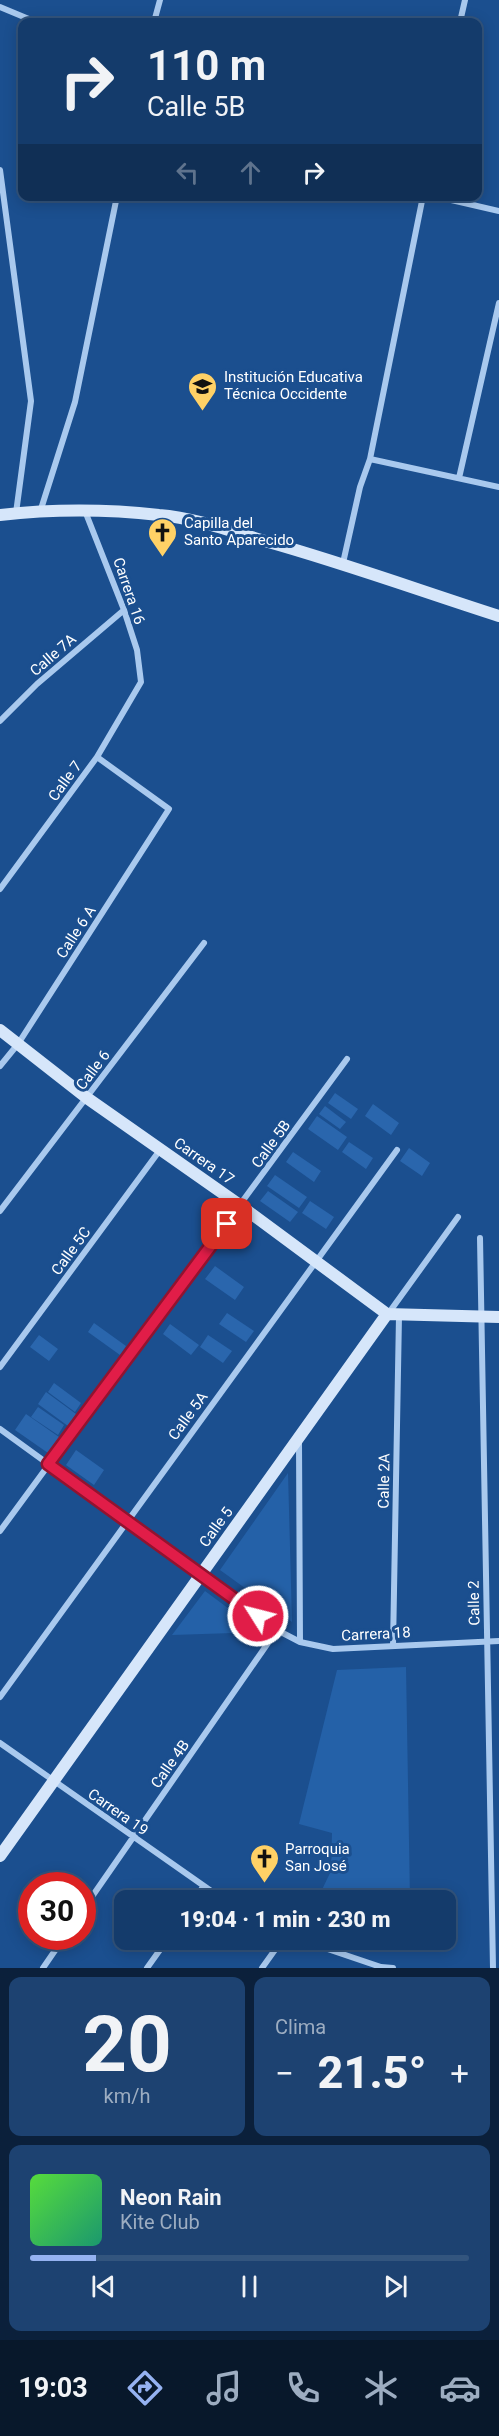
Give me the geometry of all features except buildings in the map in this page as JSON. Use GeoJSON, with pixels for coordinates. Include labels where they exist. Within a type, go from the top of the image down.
{"type":"FeatureCollection","features":[{"type":"Feature","properties":{"kind":"street"},"geometry":{"type":"LineString","coordinates":[[155,18],[159,0]]}},
{"type":"Feature","properties":{"kind":"street"},"geometry":{"type":"LineString","coordinates":[[461,18],[465,0]]}},
{"type":"Feature","properties":{"kind":"street"},"geometry":{"type":"LineString","coordinates":[[0,6],[27,18]]}},
{"type":"Feature","properties":{"kind":"street"},"geometry":{"type":"LineString","coordinates":[[0,170],[31,400],[16,513]]}},
{"type":"Feature","properties":{"kind":"street"},"geometry":{"type":"LineString","coordinates":[[41,509],[75,402],[116,201]]}},
{"type":"Feature","properties":{"kind":"street"},"geometry":{"type":"LineString","coordinates":[[343,563],[360,487],[370,459],[422,201]]}},
{"type":"Feature","properties":{"kind":"street"},"geometry":{"type":"LineString","coordinates":[[456,201],[499,211]]}},
{"type":"Feature","properties":{"kind":"street"},"geometry":{"type":"LineString","coordinates":[[459,478],[499,303]]}},
{"type":"Feature","properties":{"kind":"street"},"geometry":{"type":"LineString","coordinates":[[370,459],[499,487]]}},
{"type":"Feature","properties":{"kind":"street"},"geometry":{"type":"LineString","coordinates":[[0,515],[41,509],[85,510],[161,515],[216,526],[343,563],[499,616]]}},
{"type":"Feature","properties":{"kind":"street","name":"Carrera 16"},"geometry":{"type":"LineString","coordinates":[[85,510],[124,610],[137,650],[141,682]]}},
{"type":"Feature","properties":{"kind":"street","name":"Calle 7A"},"geometry":{"type":"LineString","coordinates":[[0,721],[37,684],[124,610]]}},
{"type":"Feature","properties":{"kind":"street","name":"Calle 7"},"geometry":{"type":"LineString","coordinates":[[0,889],[97,758],[141,682]]}},
{"type":"Feature","properties":{"kind":"street","name":"Calle 6 A"},"geometry":{"type":"LineString","coordinates":[[0,1066],[18,1044],[170,808],[97,758]]}},
{"type":"Feature","properties":{"kind":"street","name":"Calle 6"},"geometry":{"type":"LineString","coordinates":[[0,1211],[204,943]]}},
{"type":"Feature","properties":{"kind":"street","name":"Carrera 17"},"geometry":{"type":"LineString","coordinates":[[0,1030],[87,1098],[241,1206],[315,1262],[393,1315]]}},
{"type":"Feature","properties":{"kind":"street","name":"Calle 5B"},"geometry":{"type":"LineString","coordinates":[[0,1531],[241,1206],[346,1059]]}},
{"type":"Feature","properties":{"kind":"street","name":"Calle 5C"},"geometry":{"type":"LineString","coordinates":[[0,1367],[161,1149]]}},
{"type":"Feature","properties":{"kind":"street","name":"Calle 5A"},"geometry":{"type":"LineString","coordinates":[[0,1697],[397,1150]]}},
{"type":"Feature","properties":{"kind":"street","name":"Calle 5"},"geometry":{"type":"LineString","coordinates":[[0,1856],[299,1437],[393,1315],[458,1217]]}},
{"type":"Feature","properties":{"kind":"street","name":"Calle 2"},"geometry":{"type":"LineString","coordinates":[[480,1238],[493,1968]]}},
{"type":"Feature","properties":{"kind":"street"},"geometry":{"type":"LineString","coordinates":[[393,1315],[499,1317]]}},
{"type":"Feature","properties":{"kind":"street","name":"Calle 2A"},"geometry":{"type":"LineString","coordinates":[[393,1315],[393,1646]]}},
{"type":"Feature","properties":{"kind":"street","name":"Carrera 18"},"geometry":{"type":"LineString","coordinates":[[0,1429],[277,1630],[300,1642],[333,1649],[499,1641]]}},
{"type":"Feature","properties":{"kind":"street"},"geometry":{"type":"LineString","coordinates":[[299,1437],[300,1642]]}},
{"type":"Feature","properties":{"kind":"street","name":"Calle 4B"},"geometry":{"type":"LineString","coordinates":[[96,1891],[277,1630]]}},
{"type":"Feature","properties":{"kind":"street","name":"Carrera 19"},"geometry":{"type":"LineString","coordinates":[[0,1743],[52,1782],[208,1890]]}},
{"type":"Feature","properties":{"kind":"street"},"geometry":{"type":"LineString","coordinates":[[43,1968],[55,1950]]}},
{"type":"Feature","properties":{"kind":"street"},"geometry":{"type":"LineString","coordinates":[[147,1968],[160,1950]]}},
{"type":"Feature","properties":{"kind":"street"},"geometry":{"type":"LineString","coordinates":[[262,1968],[275,1950]]}},
{"type":"Feature","properties":{"kind":"street"},"geometry":{"type":"LineString","coordinates":[[329,1950],[371,1965],[393,1968]]}},
{"type":"Feature","properties":{"kind":"shaded area"},"geometry":{"type":"Polygon","coordinates":[[[288,1473],[292,1622],[220,1570],[288,1473]]]}},
{"type":"Feature","properties":{"kind":"shaded area"},"geometry":{"type":"Polygon","coordinates":[[[205,1591],[260,1632],[172,1635],[205,1591]]]}},
{"type":"Feature","properties":{"kind":"shaded area"},"geometry":{"type":"Polygon","coordinates":[[[406,1667],[410,1890],[322,1890],[331,1871],[332,1833],[299,1824],[337,1670],[406,1667]]]}},
{"type":"Feature","properties":{"kind":"place","name":"Institución Educativa Técnica Occidente"},"geometry":{"type":"Point","coordinates":[203,412]}},
{"type":"Feature","properties":{"kind":"place","name":"Capilla del Santo Aparecido"},"geometry":{"type":"Point","coordinates":[163,558]}},
{"type":"Feature","properties":{"kind":"place","name":"Parroquia San José"},"geometry":{"type":"Point","coordinates":[264,1884]}},
{"type":"Feature","properties":{"kind":"route"},"geometry":{"type":"LineString","coordinates":[[227,1224],[48,1464],[258,1616]]}}]}
